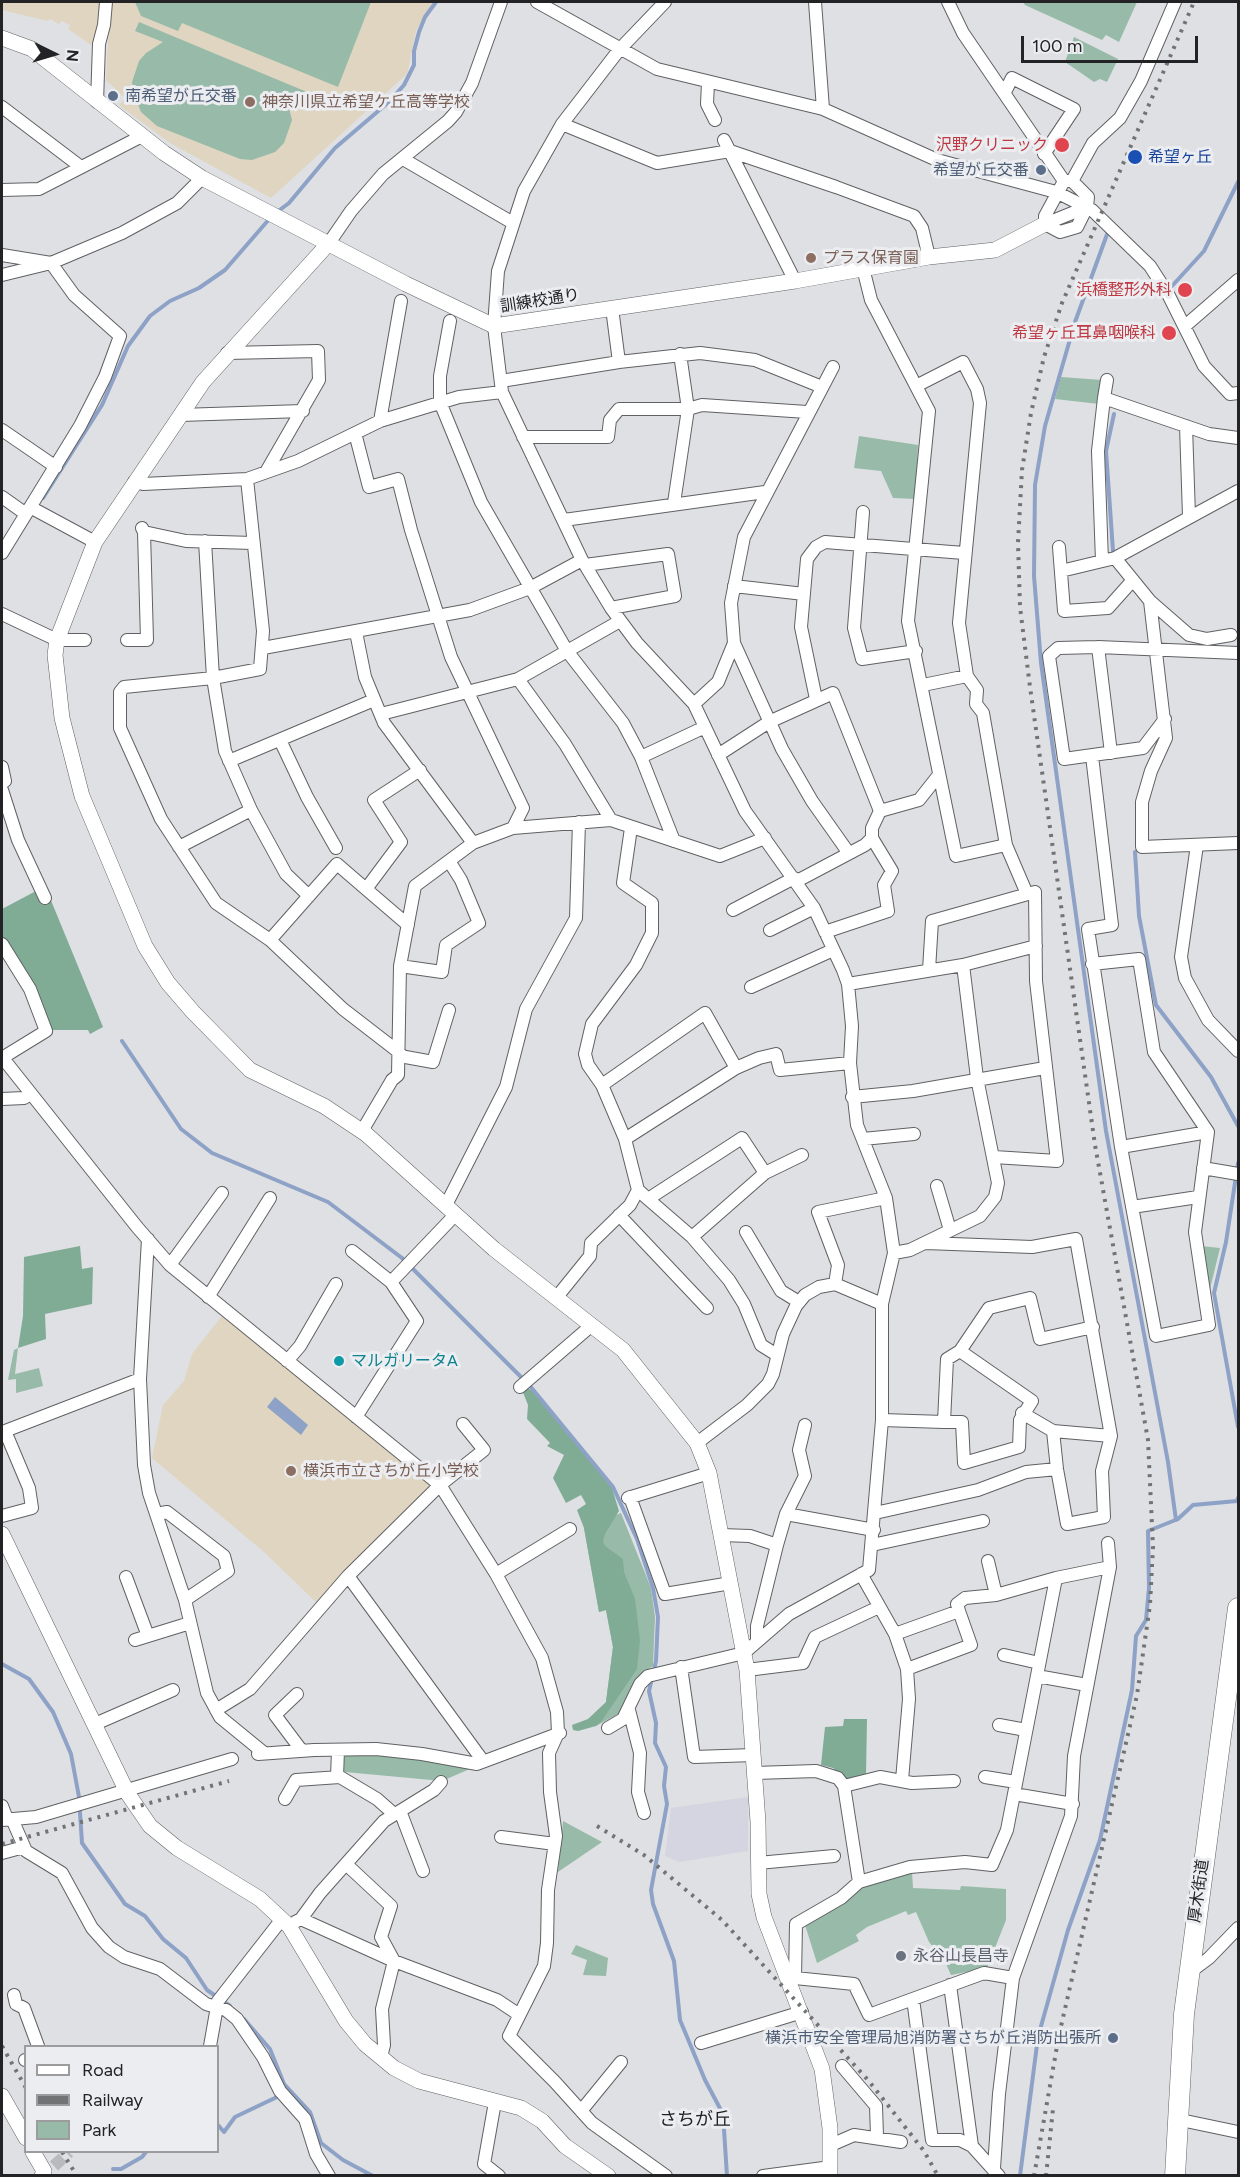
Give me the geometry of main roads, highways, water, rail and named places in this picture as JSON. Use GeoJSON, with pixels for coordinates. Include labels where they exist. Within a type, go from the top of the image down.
{"type":"FeatureCollection","features":[{"type":"Feature","properties":{"kind":"main road","name":"厚木街道"},"geometry":{"type":"LineString","coordinates":[[1175,2175],[1180,2046],[1239,1608]]}},
{"type":"Feature","properties":{"kind":"water"},"geometry":{"type":"Polygon","coordinates":[[[275,1397],[308,1425],[301,1435],[267,1407],[275,1397]]]}},
{"type":"Feature","properties":{"kind":"waterway"},"geometry":{"type":"LineString","coordinates":[[277,212],[289,203],[335,148],[390,101],[404,85],[414,65],[414,51],[419,32],[425,17],[436,2]]}},
{"type":"Feature","properties":{"kind":"waterway"},"geometry":{"type":"LineString","coordinates":[[1172,286],[1204,251],[1238,182]]}},
{"type":"Feature","properties":{"kind":"waterway"},"geometry":{"type":"LineString","coordinates":[[43,498],[102,405],[128,346],[150,316],[170,301],[199,288],[225,270],[271,217]]}},
{"type":"Feature","properties":{"kind":"waterway"},"geometry":{"type":"LineString","coordinates":[[1109,229],[1075,322],[1045,426],[1035,485],[1034,576],[1041,663],[1106,1131],[1168,1462],[1176,1520]]}},
{"type":"Feature","properties":{"kind":"waterway"},"geometry":{"type":"LineString","coordinates":[[1113,551],[1106,451],[1114,414]]}},
{"type":"Feature","properties":{"kind":"waterway"},"geometry":{"type":"LineString","coordinates":[[1135,852],[1139,916],[1156,1005],[1211,1077],[1238,1126]]}},
{"type":"Feature","properties":{"kind":"waterway"},"geometry":{"type":"LineString","coordinates":[[122,1041],[181,1129],[212,1153],[328,1202],[402,1258],[530,1386],[613,1487],[637,1539],[653,1588],[658,1617],[656,1661],[649,1691],[656,1723],[655,1743],[666,1767],[664,1786],[667,1804],[651,1890],[653,1904],[674,1961],[680,2020],[705,2080],[723,2114],[727,2176]]}},
{"type":"Feature","properties":{"kind":"waterway"},"geometry":{"type":"LineString","coordinates":[[1238,1163],[1226,1242],[1214,1293],[1238,1427]]}},
{"type":"Feature","properties":{"kind":"waterway"},"geometry":{"type":"LineString","coordinates":[[1020,2176],[1038,2037],[1068,1930],[1100,1840],[1132,1690],[1136,1636],[1146,1620],[1149,1588],[1148,1531],[1178,1519],[1193,1505],[1237,1501],[1238,1498]]}},
{"type":"Feature","properties":{"kind":"waterway"},"geometry":{"type":"LineString","coordinates":[[2,1664],[29,1679],[53,1712],[71,1754],[79,1797],[82,1843],[125,1904],[145,1916],[163,1939],[186,1958],[207,1990],[230,2006]]}},
{"type":"Feature","properties":{"kind":"waterway"},"geometry":{"type":"LineString","coordinates":[[244,2019],[270,2049],[284,2084],[310,2112],[321,2143],[343,2160],[373,2176]]}},
{"type":"Feature","properties":{"kind":"waterway"},"geometry":{"type":"LineString","coordinates":[[219,2126],[224,2132],[235,2117],[277,2097]]}},
{"type":"Feature","properties":{"kind":"waterway"},"geometry":{"type":"LineString","coordinates":[[113,2169],[121,2169],[145,2153]]}},
{"type":"Feature","properties":{"kind":"tunnel"},"geometry":{"type":"LineString","coordinates":[[54,2166],[68,2153]]}},
{"type":"Feature","properties":{"kind":"railway"},"geometry":{"type":"LineString","coordinates":[[1034,2176],[1059,2035],[1137,1695],[1150,1605],[1153,1547],[1148,1440],[1095,1145],[1020,607],[1018,543],[1022,470],[1031,413],[1044,357],[1062,303],[1194,2]]}},
{"type":"Feature","properties":{"kind":"railway"},"geometry":{"type":"LineString","coordinates":[[2,1844],[229,1781]]}},
{"type":"Feature","properties":{"kind":"railway"},"geometry":{"type":"LineString","coordinates":[[597,1826],[644,1855],[722,1920],[868,2080],[924,2151],[938,2176]]}},
{"type":"Feature","properties":{"kind":"railway"},"geometry":{"type":"LineString","coordinates":[[2,2046],[24,2084]]}},
{"type":"Feature","properties":{"kind":"railway"},"geometry":{"type":"LineString","coordinates":[[1046,2176],[1053,2109]]}},
{"type":"Feature","properties":{"kind":"railway"},"geometry":{"type":"LineString","coordinates":[[63,2153],[77,2176]]}},
{"type":"Feature","properties":{"kind":"place","name":"南希望が丘交番"},"geometry":{"type":"Point","coordinates":[113,96]}},
{"type":"Feature","properties":{"kind":"place","name":"神奈川県立希望ケ丘高等学校"},"geometry":{"type":"Point","coordinates":[250,102]}},
{"type":"Feature","properties":{"kind":"place","name":"沢野クリニック"},"geometry":{"type":"Point","coordinates":[1062,145]}},
{"type":"Feature","properties":{"kind":"place","name":"希望ヶ丘"},"geometry":{"type":"Point","coordinates":[1135,157]}},
{"type":"Feature","properties":{"kind":"place","name":"希望が丘交番"},"geometry":{"type":"Point","coordinates":[1041,170]}},
{"type":"Feature","properties":{"kind":"place","name":"プラス保育園"},"geometry":{"type":"Point","coordinates":[811,258]}},
{"type":"Feature","properties":{"kind":"place","name":"浜橋整形外科"},"geometry":{"type":"Point","coordinates":[1185,290]}},
{"type":"Feature","properties":{"kind":"place","name":"希望ヶ丘耳鼻咽喉科"},"geometry":{"type":"Point","coordinates":[1169,333]}},
{"type":"Feature","properties":{"kind":"place","name":"マルガリータA"},"geometry":{"type":"Point","coordinates":[339,1361]}},
{"type":"Feature","properties":{"kind":"place","name":"横浜市立さちが丘小学校"},"geometry":{"type":"Point","coordinates":[291,1471]}},
{"type":"Feature","properties":{"kind":"place","name":"永谷山長昌寺"},"geometry":{"type":"Point","coordinates":[901,1956]}},
{"type":"Feature","properties":{"kind":"place","name":"横浜市安全管理局旭消防署さちが丘消防出張所"},"geometry":{"type":"Point","coordinates":[1113,2038]}},
{"type":"Feature","properties":{"kind":"district","name":"さちが丘"},"geometry":{"type":"Point","coordinates":[695,2120]}}]}
